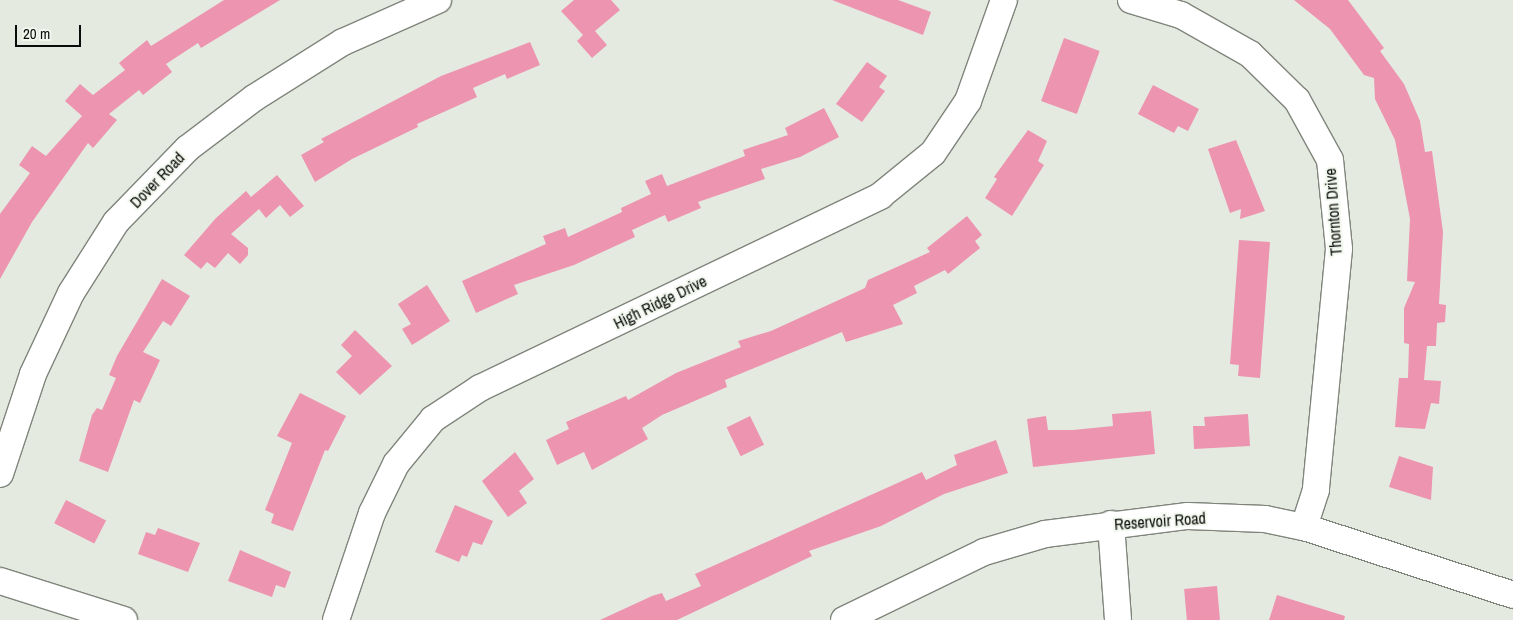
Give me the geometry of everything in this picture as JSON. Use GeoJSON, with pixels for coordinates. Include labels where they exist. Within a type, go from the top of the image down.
{"type":"FeatureCollection","features":[{"type":"Feature","properties":{"kind":"street","name":"Dover Road"},"geometry":{"type":"LineString","coordinates":[[0,474],[32,374],[71,293],[116,222],[188,148],[254,98],[343,42],[438,0]]}},
{"type":"Feature","properties":{"kind":"street","name":"High Ridge Drive"},"geometry":{"type":"LineString","coordinates":[[336,620],[372,513],[396,464],[433,419],[480,388],[880,196],[932,154],[968,101],[1004,0]]}},
{"type":"Feature","properties":{"kind":"street","name":"Thornton Drive"},"geometry":{"type":"LineString","coordinates":[[1131,0],[1181,16],[1250,54],[1297,100],[1330,160],[1339,248],[1316,490],[1304,527]]}},
{"type":"Feature","properties":{"kind":"street","name":"Reservoir Road"},"geometry":{"type":"LineString","coordinates":[[844,620],[984,552],[1045,534],[1111,524],[1188,516],[1264,519],[1304,527],[1513,595]]}},
{"type":"Feature","properties":{"kind":"street"},"geometry":{"type":"LineString","coordinates":[[1111,524],[1118,620]]}},
{"type":"Feature","properties":{"kind":"street"},"geometry":{"type":"LineString","coordinates":[[0,581],[124,620]]}},
{"type":"Feature","properties":{"kind":"building"},"geometry":{"type":"Polygon","coordinates":[[[224,0],[280,0],[201,48],[198,43],[166,64],[172,72],[143,95],[139,90],[109,114],[117,120],[93,148],[88,143],[32,222],[0,279],[0,214],[30,173],[19,165],[32,146],[46,156],[82,116],[65,101],[80,84],[93,95],[125,70],[119,63],[147,40],[151,46],[224,0]]]}},
{"type":"Feature","properties":{"kind":"building"},"geometry":{"type":"Polygon","coordinates":[[[574,0],[611,0],[620,10],[595,31],[607,45],[592,58],[577,41],[583,35],[561,11],[574,0]]]}},
{"type":"Feature","properties":{"kind":"building"},"geometry":{"type":"Polygon","coordinates":[[[832,0],[898,0],[931,12],[923,35],[832,0]]]}},
{"type":"Feature","properties":{"kind":"building"},"geometry":{"type":"Polygon","coordinates":[[[1294,0],[1348,0],[1384,48],[1380,51],[1404,84],[1420,121],[1425,152],[1432,151],[1443,232],[1439,304],[1446,305],[1445,322],[1437,323],[1436,346],[1427,346],[1424,380],[1441,381],[1439,404],[1431,403],[1425,429],[1395,427],[1399,378],[1408,378],[1409,344],[1404,343],[1404,308],[1415,282],[1407,281],[1410,219],[1395,140],[1375,99],[1374,78],[1364,75],[1330,29],[1294,0]]]}},
{"type":"Feature","properties":{"kind":"building"},"geometry":{"type":"Polygon","coordinates":[[[1064,38],[1100,51],[1077,114],[1041,101],[1064,38]]]}},
{"type":"Feature","properties":{"kind":"building"},"geometry":{"type":"Polygon","coordinates":[[[530,42],[540,65],[507,79],[505,74],[473,88],[477,97],[417,124],[418,127],[352,159],[315,182],[301,155],[324,142],[321,139],[441,76],[530,42]]]}},
{"type":"Feature","properties":{"kind":"building"},"geometry":{"type":"Polygon","coordinates":[[[867,62],[887,76],[879,87],[885,91],[862,122],[836,104],[867,62]]]}},
{"type":"Feature","properties":{"kind":"building"},"geometry":{"type":"Polygon","coordinates":[[[1153,85],[1199,109],[1188,131],[1178,126],[1174,133],[1138,114],[1153,85]]]}},
{"type":"Feature","properties":{"kind":"building"},"geometry":{"type":"Polygon","coordinates":[[[824,108],[839,137],[800,157],[761,169],[765,179],[698,202],[701,208],[668,222],[665,215],[632,230],[635,237],[574,265],[514,285],[518,294],[476,313],[462,281],[546,244],[543,236],[565,228],[568,237],[622,212],[621,208],[651,194],[645,181],[662,174],[667,186],[745,156],[743,150],[788,135],[785,128],[824,108]]]}},
{"type":"Feature","properties":{"kind":"building"},"geometry":{"type":"Polygon","coordinates":[[[1028,130],[1047,141],[1038,161],[1044,165],[1012,216],[985,198],[997,179],[994,177],[1028,130]]]}},
{"type":"Feature","properties":{"kind":"building"},"geometry":{"type":"Polygon","coordinates":[[[1236,140],[1265,211],[1240,219],[1241,209],[1230,213],[1208,149],[1236,140]]]}},
{"type":"Feature","properties":{"kind":"building"},"geometry":{"type":"Polygon","coordinates":[[[277,175],[304,206],[290,217],[280,205],[266,218],[259,209],[231,234],[248,248],[248,255],[240,264],[228,253],[215,268],[207,262],[201,269],[184,255],[216,218],[246,191],[251,197],[277,175]]]}},
{"type":"Feature","properties":{"kind":"building"},"geometry":{"type":"Polygon","coordinates":[[[967,216],[982,235],[975,241],[980,248],[948,274],[945,270],[914,286],[917,293],[893,305],[903,324],[846,342],[842,332],[725,380],[727,387],[662,415],[642,428],[648,439],[592,470],[584,452],[557,465],[546,440],[569,429],[566,422],[626,396],[628,400],[676,373],[741,347],[738,341],[771,331],[865,288],[868,280],[930,252],[927,248],[967,216]]]}},
{"type":"Feature","properties":{"kind":"building"},"geometry":{"type":"Polygon","coordinates":[[[1239,240],[1270,242],[1260,378],[1238,376],[1239,365],[1230,364],[1239,240]]]}},
{"type":"Feature","properties":{"kind":"building"},"geometry":{"type":"Polygon","coordinates":[[[162,279],[190,296],[171,326],[163,321],[143,352],[160,360],[140,403],[134,400],[108,472],[79,461],[92,415],[97,408],[102,410],[116,378],[109,375],[117,356],[162,279]]]}},
{"type":"Feature","properties":{"kind":"building"},"geometry":{"type":"Polygon","coordinates":[[[427,285],[450,321],[412,345],[402,329],[411,324],[398,304],[427,285]]]}},
{"type":"Feature","properties":{"kind":"building"},"geometry":{"type":"Polygon","coordinates":[[[355,330],[392,366],[360,395],[336,372],[352,356],[341,345],[355,330]]]}},
{"type":"Feature","properties":{"kind":"building"},"geometry":{"type":"Polygon","coordinates":[[[300,393],[346,416],[328,451],[325,450],[293,531],[271,523],[274,514],[265,510],[292,443],[277,436],[300,393]]]}},
{"type":"Feature","properties":{"kind":"building"},"geometry":{"type":"Polygon","coordinates":[[[1151,411],[1155,454],[1033,467],[1027,419],[1046,416],[1048,430],[1073,430],[1113,426],[1112,414],[1151,411]]]}},
{"type":"Feature","properties":{"kind":"building"},"geometry":{"type":"Polygon","coordinates":[[[1248,414],[1250,446],[1194,449],[1193,426],[1205,426],[1204,417],[1248,414]]]}},
{"type":"Feature","properties":{"kind":"building"},"geometry":{"type":"Polygon","coordinates":[[[750,416],[764,445],[741,456],[727,427],[750,416]]]}},
{"type":"Feature","properties":{"kind":"building"},"geometry":{"type":"Polygon","coordinates":[[[996,440],[1008,473],[944,494],[881,526],[809,551],[812,556],[677,620],[600,620],[652,596],[662,593],[666,601],[701,586],[695,574],[922,472],[926,480],[957,465],[954,455],[996,440]]]}},
{"type":"Feature","properties":{"kind":"building"},"geometry":{"type":"Polygon","coordinates":[[[515,452],[534,479],[519,491],[527,503],[508,517],[482,481],[515,452]]]}},
{"type":"Feature","properties":{"kind":"building"},"geometry":{"type":"Polygon","coordinates":[[[1399,456],[1433,467],[1431,500],[1389,487],[1399,456]]]}},
{"type":"Feature","properties":{"kind":"building"},"geometry":{"type":"Polygon","coordinates":[[[66,500],[106,520],[94,544],[54,523],[66,500]]]}},
{"type":"Feature","properties":{"kind":"building"},"geometry":{"type":"Polygon","coordinates":[[[455,505],[493,521],[482,545],[473,542],[467,557],[462,555],[459,562],[435,552],[455,505]]]}},
{"type":"Feature","properties":{"kind":"building"},"geometry":{"type":"Polygon","coordinates":[[[158,528],[200,543],[188,572],[138,554],[146,532],[155,535],[158,528]]]}},
{"type":"Feature","properties":{"kind":"building"},"geometry":{"type":"Polygon","coordinates":[[[240,550],[291,572],[285,588],[276,585],[272,597],[228,581],[240,550]]]}},
{"type":"Feature","properties":{"kind":"building"},"geometry":{"type":"Polygon","coordinates":[[[1217,586],[1220,620],[1187,620],[1184,589],[1217,586]]]}},
{"type":"Feature","properties":{"kind":"building"},"geometry":{"type":"Polygon","coordinates":[[[1277,595],[1345,616],[1344,620],[1269,620],[1277,595]]]}}]}
